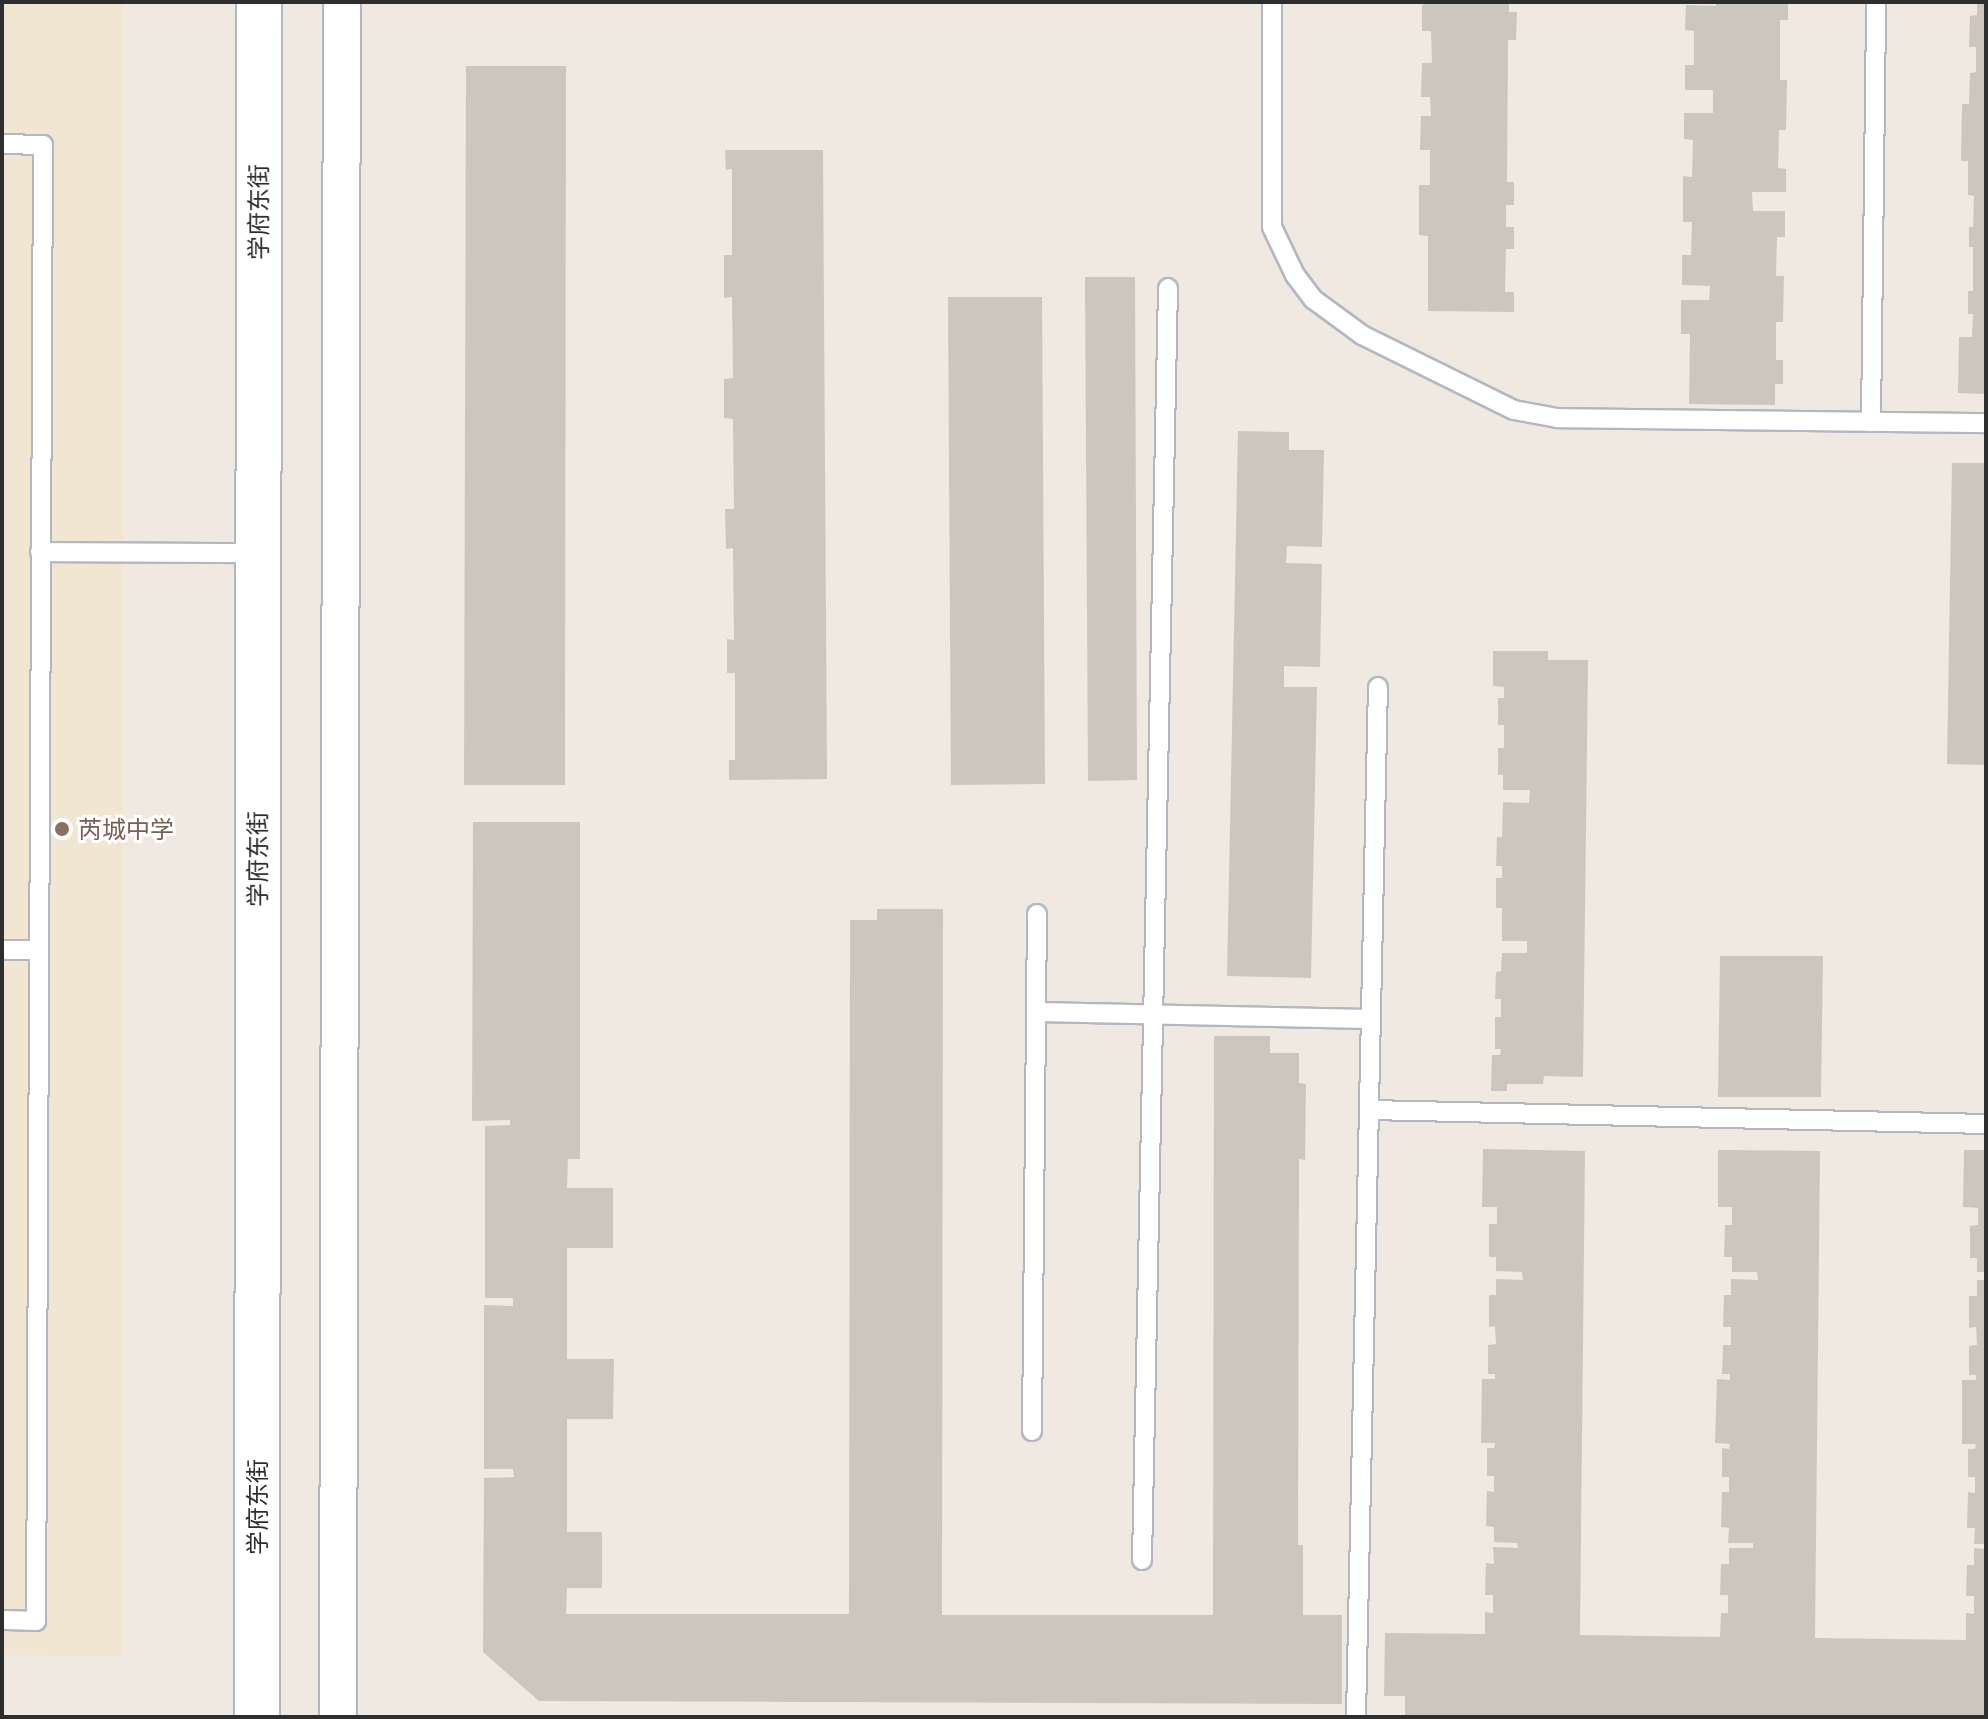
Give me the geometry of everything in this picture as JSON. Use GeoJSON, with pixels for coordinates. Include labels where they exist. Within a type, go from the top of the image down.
{"type":"FeatureCollection","features":[{"type":"Feature","properties":{"kind":"street","name":"学府东街"},"geometry":{"type":"LineString","coordinates":[[257,1717],[259,2]]}},
{"type":"Feature","properties":{"kind":"street"},"geometry":{"type":"LineString","coordinates":[[338,1717],[342,2]]}},
{"type":"Feature","properties":{"kind":"lane"},"geometry":{"type":"LineString","coordinates":[[1272,2],[1272,227],[1295,275],[1313,299],[1336,319],[1514,410],[1557,418],[1986,423]]}},
{"type":"Feature","properties":{"kind":"lane"},"geometry":{"type":"LineString","coordinates":[[1871,422],[1876,2]]}},
{"type":"Feature","properties":{"kind":"lane"},"geometry":{"type":"LineString","coordinates":[[2,144],[43,145],[36,1621],[2,1620]]}},
{"type":"Feature","properties":{"kind":"lane"},"geometry":{"type":"LineString","coordinates":[[1142,1560],[1168,288]]}},
{"type":"Feature","properties":{"kind":"lane"},"geometry":{"type":"LineString","coordinates":[[40,552],[257,553]]}},
{"type":"Feature","properties":{"kind":"lane"},"geometry":{"type":"LineString","coordinates":[[1356,1717],[1378,687]]}},
{"type":"Feature","properties":{"kind":"lane"},"geometry":{"type":"LineString","coordinates":[[1032,1431],[1037,914]]}},
{"type":"Feature","properties":{"kind":"lane"},"geometry":{"type":"LineString","coordinates":[[2,950],[39,950]]}},
{"type":"Feature","properties":{"kind":"lane"},"geometry":{"type":"LineString","coordinates":[[1036,1012],[1371,1019]]}},
{"type":"Feature","properties":{"kind":"lane"},"geometry":{"type":"LineString","coordinates":[[1370,1110],[1986,1124]]}},
{"type":"Feature","properties":{"kind":"shaded area","name":"芮城中学"},"geometry":{"type":"Polygon","coordinates":[[[2,2],[123,2],[123,1656],[2,1655],[2,2]]]}},
{"type":"Feature","properties":{"kind":"building"},"geometry":{"type":"Polygon","coordinates":[[[1432,2],[1509,2],[1509,12],[1517,12],[1516,40],[1508,40],[1507,182],[1514,182],[1514,205],[1506,205],[1506,227],[1514,227],[1514,249],[1506,249],[1505,292],[1514,292],[1514,312],[1428,311],[1428,236],[1419,235],[1419,185],[1430,185],[1430,150],[1420,150],[1421,116],[1431,116],[1430,97],[1421,97],[1422,63],[1432,63],[1431,31],[1422,31],[1422,5],[1432,2]]]}},
{"type":"Feature","properties":{"kind":"building"},"geometry":{"type":"Polygon","coordinates":[[[1716,2],[1788,2],[1788,20],[1780,20],[1780,80],[1787,80],[1786,130],[1779,130],[1778,168],[1786,169],[1786,192],[1752,192],[1753,211],[1785,211],[1785,237],[1777,237],[1776,276],[1784,276],[1783,322],[1776,322],[1776,360],[1783,360],[1783,384],[1775,384],[1775,405],[1689,404],[1690,334],[1681,334],[1681,300],[1709,300],[1710,286],[1682,285],[1682,255],[1691,255],[1692,222],[1683,222],[1683,176],[1692,177],[1693,140],[1684,139],[1684,113],[1713,113],[1713,90],[1685,90],[1685,65],[1694,65],[1694,31],[1685,30],[1686,5],[1716,6],[1716,2]]]}},
{"type":"Feature","properties":{"kind":"building"},"geometry":{"type":"Polygon","coordinates":[[[1977,2],[1986,2],[1986,394],[1958,393],[1959,337],[1972,337],[1973,314],[1968,314],[1968,291],[1973,291],[1973,247],[1969,247],[1969,227],[1973,227],[1974,196],[1968,195],[1968,161],[1961,161],[1962,104],[1969,104],[1970,73],[1976,72],[1976,47],[1969,47],[1970,16],[1977,15],[1977,2]]]}},
{"type":"Feature","properties":{"kind":"building"},"geometry":{"type":"Polygon","coordinates":[[[466,66],[566,66],[565,785],[464,785],[466,66]]]}},
{"type":"Feature","properties":{"kind":"building"},"geometry":{"type":"Polygon","coordinates":[[[725,150],[823,150],[827,779],[729,780],[729,760],[735,760],[735,673],[727,673],[727,639],[734,640],[733,548],[726,549],[725,509],[734,509],[733,419],[724,418],[724,379],[733,378],[732,297],[724,298],[724,255],[732,255],[732,169],[726,170],[725,150]]]}},
{"type":"Feature","properties":{"kind":"building"},"geometry":{"type":"Polygon","coordinates":[[[1085,277],[1135,277],[1137,780],[1088,781],[1085,277]]]}},
{"type":"Feature","properties":{"kind":"building"},"geometry":{"type":"Polygon","coordinates":[[[948,297],[1042,297],[1045,784],[951,785],[948,297]]]}},
{"type":"Feature","properties":{"kind":"building"},"geometry":{"type":"Polygon","coordinates":[[[1238,431],[1289,432],[1289,450],[1324,450],[1322,547],[1287,546],[1286,563],[1322,564],[1320,667],[1284,666],[1284,687],[1317,687],[1311,978],[1227,976],[1238,431]]]}},
{"type":"Feature","properties":{"kind":"building"},"geometry":{"type":"Polygon","coordinates":[[[1952,463],[1986,463],[1986,765],[1947,764],[1952,463]]]}},
{"type":"Feature","properties":{"kind":"building"},"geometry":{"type":"Polygon","coordinates":[[[1493,651],[1548,651],[1548,660],[1588,660],[1583,1077],[1544,1076],[1543,1084],[1507,1084],[1507,1091],[1491,1091],[1492,1055],[1500,1055],[1501,1049],[1495,1049],[1495,1017],[1501,1017],[1501,999],[1495,999],[1496,972],[1501,971],[1502,953],[1527,953],[1527,941],[1502,941],[1502,908],[1496,908],[1496,878],[1502,878],[1502,866],[1496,866],[1497,837],[1502,837],[1503,802],[1529,803],[1530,790],[1503,790],[1503,775],[1498,775],[1498,748],[1504,748],[1504,725],[1498,725],[1498,698],[1504,698],[1504,687],[1493,686],[1493,651]]]}},
{"type":"Feature","properties":{"kind":"building"},"geometry":{"type":"Polygon","coordinates":[[[473,822],[580,822],[580,1159],[568,1159],[567,1188],[613,1188],[613,1248],[567,1248],[567,1359],[614,1359],[613,1419],[567,1419],[567,1532],[602,1532],[602,1588],[567,1588],[566,1614],[849,1614],[850,920],[877,920],[877,909],[943,909],[942,1615],[1213,1615],[1214,1036],[1270,1036],[1270,1053],[1299,1053],[1299,1083],[1306,1084],[1305,1160],[1299,1159],[1298,1545],[1303,1545],[1303,1615],[1342,1615],[1342,1704],[539,1701],[483,1652],[484,1478],[514,1477],[513,1469],[484,1469],[484,1305],[513,1306],[513,1298],[485,1298],[485,1126],[510,1125],[510,1120],[472,1121],[473,822]]]}},
{"type":"Feature","properties":{"kind":"building"},"geometry":{"type":"Polygon","coordinates":[[[1720,956],[1823,956],[1821,1097],[1718,1097],[1720,956]]]}},
{"type":"Feature","properties":{"kind":"building"},"geometry":{"type":"Polygon","coordinates":[[[1483,1149],[1585,1151],[1580,1635],[1720,1637],[1721,1613],[1728,1613],[1728,1595],[1720,1595],[1721,1564],[1729,1564],[1729,1548],[1753,1548],[1753,1543],[1728,1543],[1729,1528],[1721,1527],[1722,1492],[1729,1492],[1729,1477],[1722,1477],[1722,1448],[1729,1449],[1730,1444],[1715,1443],[1717,1379],[1730,1380],[1730,1374],[1722,1374],[1723,1345],[1731,1345],[1731,1327],[1723,1327],[1724,1295],[1731,1295],[1731,1279],[1758,1280],[1757,1272],[1732,1272],[1732,1257],[1724,1257],[1725,1225],[1732,1225],[1732,1207],[1718,1207],[1718,1150],[1820,1151],[1815,1638],[1966,1640],[1966,1613],[1974,1614],[1974,1596],[1966,1596],[1967,1565],[1974,1565],[1974,1548],[1986,1549],[1986,1717],[1405,1715],[1405,1696],[1384,1696],[1385,1633],[1485,1634],[1485,1612],[1493,1613],[1493,1595],[1485,1595],[1486,1563],[1494,1564],[1493,1547],[1518,1548],[1517,1543],[1494,1542],[1494,1527],[1486,1526],[1487,1491],[1494,1492],[1494,1476],[1487,1476],[1487,1448],[1494,1448],[1495,1443],[1481,1443],[1482,1379],[1495,1379],[1495,1374],[1488,1374],[1488,1345],[1496,1344],[1495,1326],[1489,1327],[1489,1295],[1496,1295],[1496,1279],[1523,1280],[1522,1272],[1496,1271],[1496,1257],[1489,1257],[1489,1224],[1497,1224],[1497,1207],[1482,1207],[1483,1149]]]}},
{"type":"Feature","properties":{"kind":"building"},"geometry":{"type":"Polygon","coordinates":[[[1964,1150],[1986,1150],[1986,1272],[1977,1272],[1977,1258],[1970,1258],[1970,1226],[1978,1225],[1978,1208],[1963,1207],[1964,1150]]]}},
{"type":"Feature","properties":{"kind":"building"},"geometry":{"type":"Polygon","coordinates":[[[1977,1280],[1986,1280],[1986,1544],[1974,1544],[1975,1528],[1967,1528],[1968,1492],[1975,1493],[1975,1477],[1968,1477],[1968,1449],[1975,1449],[1976,1444],[1962,1444],[1962,1380],[1976,1380],[1976,1375],[1969,1375],[1969,1346],[1977,1345],[1976,1327],[1969,1328],[1969,1296],[1977,1296],[1977,1280]]]}},
{"type":"Feature","properties":{"kind":"place","name":"芮城中学"},"geometry":{"type":"Point","coordinates":[62,829]}}]}
